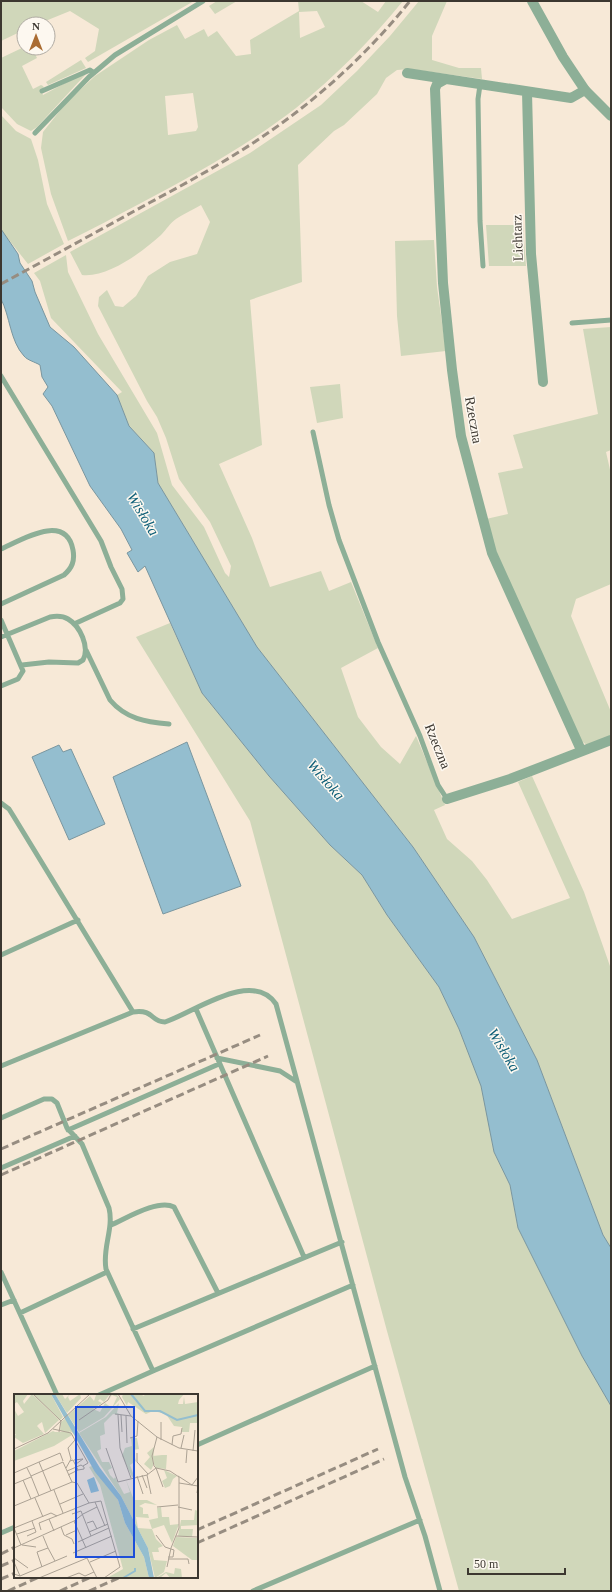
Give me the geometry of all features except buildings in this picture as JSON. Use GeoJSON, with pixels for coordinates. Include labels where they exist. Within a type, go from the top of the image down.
{"type":"FeatureCollection","features":[{"type":"Feature","properties":{"kind":"street"},"geometry":{"type":"LineString","coordinates":[[532,1],[563,57],[585,90],[611,116]]}},
{"type":"Feature","properties":{"kind":"street"},"geometry":{"type":"LineString","coordinates":[[407,72],[480,85],[572,98],[585,90]]}},
{"type":"Feature","properties":{"kind":"street","name":"Rzeczna"},"geometry":{"type":"LineString","coordinates":[[446,79],[437,84],[435,89],[437,176],[445,310],[461,436],[492,553],[581,750]]}},
{"type":"Feature","properties":{"kind":"street","name":"Lichtarz"},"geometry":{"type":"LineString","coordinates":[[527,92],[531,254],[543,382]]}},
{"type":"Feature","properties":{"kind":"street","name":"Rzeczna"},"geometry":{"type":"LineString","coordinates":[[447,799],[510,779],[581,750],[611,740]]}},
{"type":"Feature","properties":{"kind":"lane"},"geometry":{"type":"LineString","coordinates":[[35,133],[94,72],[125,48],[202,1]]}},
{"type":"Feature","properties":{"kind":"lane"},"geometry":{"type":"LineString","coordinates":[[42,91],[81,73],[90,70],[94,72]]}},
{"type":"Feature","properties":{"kind":"lane"},"geometry":{"type":"LineString","coordinates":[[480,85],[478,98],[480,213],[483,266]]}},
{"type":"Feature","properties":{"kind":"lane"},"geometry":{"type":"LineString","coordinates":[[572,323],[611,320]]}},
{"type":"Feature","properties":{"kind":"lane"},"geometry":{"type":"LineString","coordinates":[[1,376],[101,541],[113,573],[122,589],[123,599],[120,603],[74,624]]}},
{"type":"Feature","properties":{"kind":"lane","name":"Rzeczna"},"geometry":{"type":"LineString","coordinates":[[313,432],[329,505],[339,540],[378,642],[420,736],[438,785],[447,799]]}},
{"type":"Feature","properties":{"kind":"lane"},"geometry":{"type":"LineString","coordinates":[[1,549],[37,533],[53,530],[66,536],[73,548],[74,556],[70,570],[64,575],[1,604]]}},
{"type":"Feature","properties":{"kind":"lane"},"geometry":{"type":"LineString","coordinates":[[1,636],[50,617],[67,618],[74,624],[79,632],[110,700],[131,716],[142,720],[169,724]]}},
{"type":"Feature","properties":{"kind":"lane"},"geometry":{"type":"LineString","coordinates":[[1,620],[22,665],[22,675],[18,679],[1,686]]}},
{"type":"Feature","properties":{"kind":"lane"},"geometry":{"type":"LineString","coordinates":[[22,665],[49,662],[78,663],[84,660],[86,649]]}},
{"type":"Feature","properties":{"kind":"lane"},"geometry":{"type":"LineString","coordinates":[[1,803],[9,810],[78,920],[133,1012]]}},
{"type":"Feature","properties":{"kind":"lane"},"geometry":{"type":"LineString","coordinates":[[1,955],[78,920]]}},
{"type":"Feature","properties":{"kind":"lane"},"geometry":{"type":"LineString","coordinates":[[1,1066],[133,1012],[147,1012],[156,1020],[165,1022],[237,991],[252,990],[265,993],[276,1004],[407,1482],[420,1520],[440,1591]]}},
{"type":"Feature","properties":{"kind":"lane"},"geometry":{"type":"LineString","coordinates":[[196,1009],[304,1257]]}},
{"type":"Feature","properties":{"kind":"lane"},"geometry":{"type":"LineString","coordinates":[[217,1058],[280,1071],[288,1074],[297,1082]]}},
{"type":"Feature","properties":{"kind":"lane"},"geometry":{"type":"LineString","coordinates":[[68,1130],[219,1064]]}},
{"type":"Feature","properties":{"kind":"lane"},"geometry":{"type":"LineString","coordinates":[[1,1118],[44,1099],[52,1099],[57,1103],[68,1130],[82,1144],[110,1208],[111,1225],[105,1255],[107,1272],[153,1371]]}},
{"type":"Feature","properties":{"kind":"lane"},"geometry":{"type":"LineString","coordinates":[[1,1168],[75,1136]]}},
{"type":"Feature","properties":{"kind":"lane"},"geometry":{"type":"LineString","coordinates":[[111,1225],[156,1206],[168,1204],[174,1207],[218,1293]]}},
{"type":"Feature","properties":{"kind":"lane"},"geometry":{"type":"LineString","coordinates":[[133,1329],[342,1242]]}},
{"type":"Feature","properties":{"kind":"lane"},"geometry":{"type":"LineString","coordinates":[[1,1272],[57,1394]]}},
{"type":"Feature","properties":{"kind":"lane"},"geometry":{"type":"LineString","coordinates":[[20,1313],[107,1272]]}},
{"type":"Feature","properties":{"kind":"lane"},"geometry":{"type":"LineString","coordinates":[[101,1394],[353,1285]]}},
{"type":"Feature","properties":{"kind":"lane"},"geometry":{"type":"LineString","coordinates":[[1,1305],[14,1300]]}},
{"type":"Feature","properties":{"kind":"lane"},"geometry":{"type":"LineString","coordinates":[[198,1446],[375,1366]]}},
{"type":"Feature","properties":{"kind":"lane"},"geometry":{"type":"LineString","coordinates":[[253,1591],[420,1520]]}},
{"type":"Feature","properties":{"kind":"lane"},"geometry":{"type":"LineString","coordinates":[[1,1533],[14,1527]]}},
{"type":"Feature","properties":{"kind":"green space"},"geometry":{"type":"Polygon","coordinates":[[[1,1],[194,1],[88,62],[85,58],[95,51],[99,29],[70,11],[56,17],[16,16],[16,34],[1,41],[1,1]]]}},
{"type":"Feature","properties":{"kind":"green space"},"geometry":{"type":"Polygon","coordinates":[[[217,1],[237,1],[215,14],[209,6],[217,1]]]}},
{"type":"Feature","properties":{"kind":"green space"},"geometry":{"type":"Polygon","coordinates":[[[298,1],[361,1],[378,12],[386,1],[403,1],[366,44],[311,96],[278,122],[201,170],[68,241],[51,194],[41,148],[43,132],[66,103],[95,76],[149,40],[177,25],[185,39],[204,29],[208,37],[217,31],[236,56],[251,54],[250,40],[299,11],[298,1]],[[317,11],[299,12],[300,38],[325,27],[317,11]],[[193,93],[165,96],[168,135],[196,131],[198,127],[193,93]]]}},
{"type":"Feature","properties":{"kind":"green space"},"geometry":{"type":"Polygon","coordinates":[[[419,1],[447,1],[432,36],[432,60],[459,68],[481,68],[482,79],[410,69],[397,70],[386,78],[377,94],[344,125],[334,131],[298,165],[302,282],[250,300],[262,445],[219,464],[252,538],[270,587],[321,571],[329,591],[351,582],[378,648],[341,668],[358,717],[381,747],[400,764],[416,736],[445,805],[434,810],[447,839],[472,861],[487,880],[512,919],[570,898],[518,782],[532,776],[584,892],[611,969],[611,1248],[603,1235],[537,1060],[474,937],[413,847],[257,647],[158,483],[154,453],[129,426],[117,395],[122,392],[51,318],[40,281],[34,273],[66,255],[68,272],[98,334],[157,433],[172,485],[204,527],[225,573],[229,577],[231,566],[210,522],[179,479],[166,438],[157,417],[147,401],[98,306],[99,297],[107,290],[115,306],[123,307],[136,296],[148,276],[170,262],[197,254],[210,222],[201,205],[174,221],[161,235],[135,256],[113,268],[92,275],[82,275],[70,252],[250,153],[321,105],[357,71],[390,36],[419,1]]]}},
{"type":"Feature","properties":{"kind":"green space"},"geometry":{"type":"Polygon","coordinates":[[[16,51],[16,56],[36,56],[37,58],[22,66],[33,89],[41,85],[43,86],[44,88],[41,90],[43,95],[78,76],[86,74],[37,127],[31,131],[17,124],[1,107],[1,58],[16,51]]]}},
{"type":"Feature","properties":{"kind":"green space"},"geometry":{"type":"Polygon","coordinates":[[[81,60],[86,68],[48,85],[46,82],[81,60]]]}},
{"type":"Feature","properties":{"kind":"green space"},"geometry":{"type":"Polygon","coordinates":[[[1,115],[16,131],[31,139],[38,160],[47,204],[64,244],[28,264],[1,230],[1,115]]]}},
{"type":"Feature","properties":{"kind":"green space"},"geometry":{"type":"Polygon","coordinates":[[[486,225],[523,225],[526,266],[489,266],[486,225]]]}},
{"type":"Feature","properties":{"kind":"green space"},"geometry":{"type":"Polygon","coordinates":[[[434,240],[437,287],[446,351],[401,356],[397,316],[395,241],[434,240]]]}},
{"type":"Feature","properties":{"kind":"green space"},"geometry":{"type":"Polygon","coordinates":[[[611,327],[611,450],[606,452],[611,474],[611,584],[576,599],[571,616],[611,712],[611,736],[587,745],[580,740],[496,554],[486,519],[508,514],[498,473],[523,468],[513,435],[598,414],[583,329],[611,327]]]}},
{"type":"Feature","properties":{"kind":"green space"},"geometry":{"type":"Polygon","coordinates":[[[340,384],[343,418],[317,423],[310,387],[340,384]]]}},
{"type":"Feature","properties":{"kind":"green space"},"geometry":{"type":"Polygon","coordinates":[[[170,623],[202,693],[269,776],[330,845],[362,875],[387,915],[439,987],[459,1029],[482,1086],[494,1152],[510,1185],[518,1228],[582,1356],[611,1406],[611,1591],[459,1591],[387,1331],[250,821],[136,637],[170,623]]]}},
{"type":"Feature","properties":{"kind":"water","name":"Wisłoka"},"geometry":{"type":"Polygon","coordinates":[[[1,229],[18,254],[20,263],[32,281],[35,292],[50,327],[74,347],[117,395],[129,426],[154,453],[158,483],[257,647],[413,847],[474,937],[537,1060],[603,1235],[611,1248],[611,1406],[582,1356],[518,1228],[510,1185],[494,1152],[481,1086],[459,1029],[439,987],[387,915],[362,875],[330,845],[269,776],[202,693],[145,566],[138,572],[127,553],[132,550],[121,529],[90,486],[52,406],[43,394],[48,387],[42,377],[40,365],[29,360],[19,350],[1,299],[1,229]]]}},
{"type":"Feature","properties":{"kind":"water"},"geometry":{"type":"Polygon","coordinates":[[[187,742],[241,886],[163,914],[113,777],[187,742]]]}},
{"type":"Feature","properties":{"kind":"water"},"geometry":{"type":"Polygon","coordinates":[[[59,745],[63,752],[71,749],[105,824],[69,840],[32,757],[59,745]]]}},
{"type":"Feature","properties":{"kind":"railway"},"geometry":{"type":"LineString","coordinates":[[1,284],[202,174],[270,132],[303,107],[352,65],[382,34],[410,1]]}},
{"type":"Feature","properties":{"kind":"railway"},"geometry":{"type":"LineString","coordinates":[[1,1149],[260,1035]]}},
{"type":"Feature","properties":{"kind":"railway"},"geometry":{"type":"LineString","coordinates":[[1,1175],[268,1056]]}},
{"type":"Feature","properties":{"kind":"railway"},"geometry":{"type":"LineString","coordinates":[[198,1530],[378,1449]]}},
{"type":"Feature","properties":{"kind":"railway"},"geometry":{"type":"LineString","coordinates":[[198,1543],[384,1459]]}},
{"type":"Feature","properties":{"kind":"railway"},"geometry":{"type":"LineString","coordinates":[[1,1554],[14,1548]]}},
{"type":"Feature","properties":{"kind":"railway"},"geometry":{"type":"LineString","coordinates":[[1,1566],[14,1560]]}},
{"type":"Feature","properties":{"kind":"railway"},"geometry":{"type":"LineString","coordinates":[[1,1579],[14,1573]]}},
{"type":"Feature","properties":{"kind":"railway"},"geometry":{"type":"LineString","coordinates":[[8,1591],[37,1578]]}},
{"type":"Feature","properties":{"kind":"railway"},"geometry":{"type":"LineString","coordinates":[[60,1591],[89,1578]]}},
{"type":"Feature","properties":{"kind":"railway"},"geometry":{"type":"LineString","coordinates":[[89,1591],[119,1578]]}}]}
